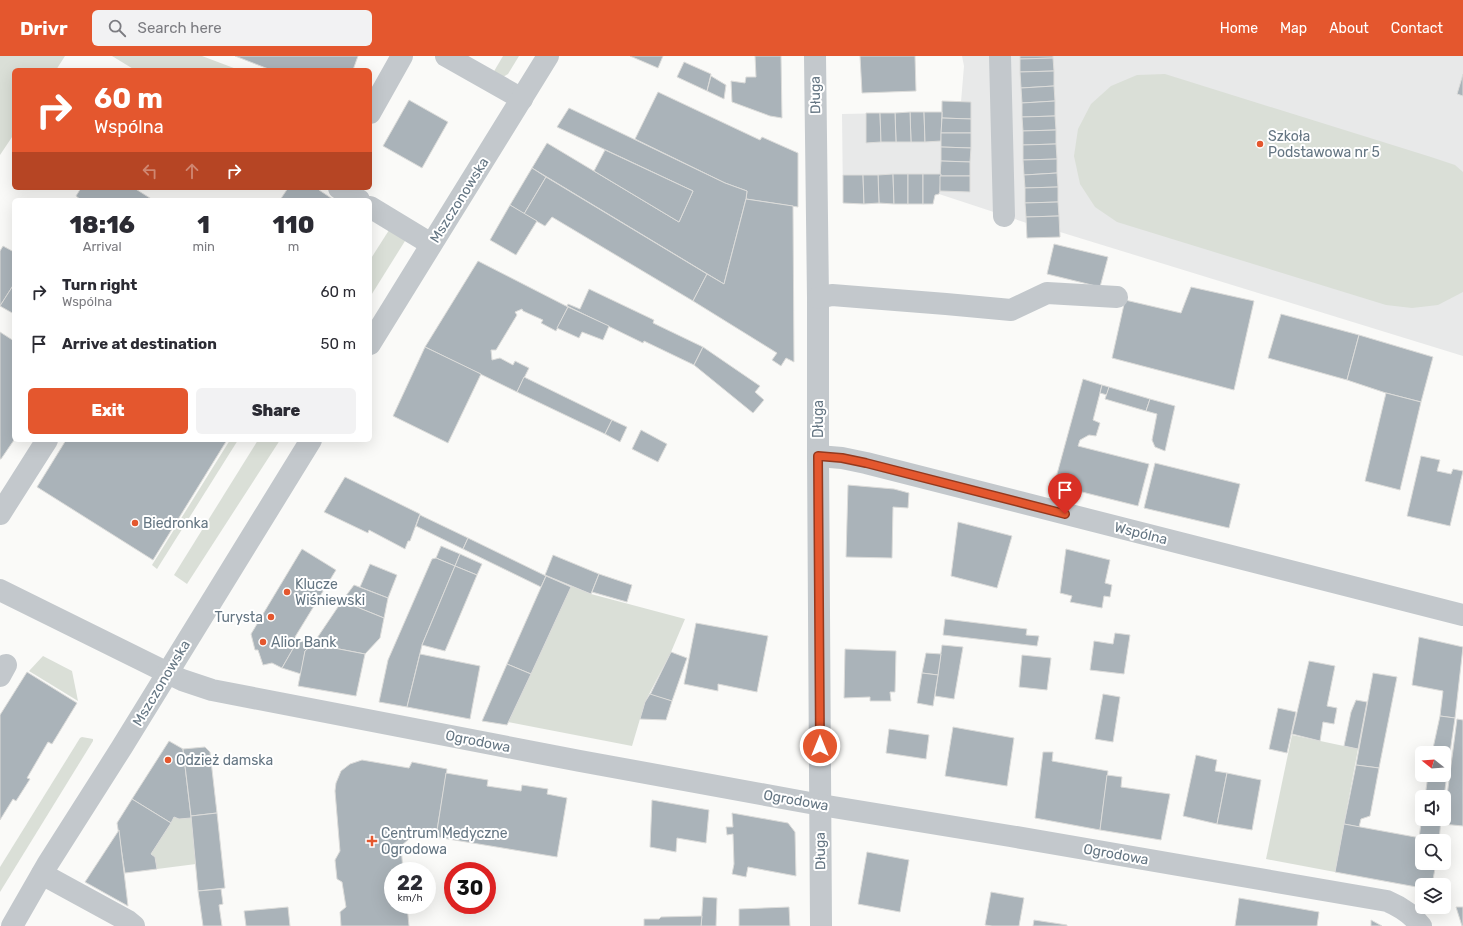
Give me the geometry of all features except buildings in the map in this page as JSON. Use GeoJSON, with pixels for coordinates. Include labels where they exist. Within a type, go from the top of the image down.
{"type":"FeatureCollection","features":[{"type":"Feature","properties":{"kind":"street"},"geometry":{"type":"LineString","coordinates":[[372,109],[402,56]]}},
{"type":"Feature","properties":{"kind":"street"},"geometry":{"type":"LineString","coordinates":[[446,56],[522,99]]}},
{"type":"Feature","properties":{"kind":"street","name":"Mszczonowska"},"geometry":{"type":"LineString","coordinates":[[372,341],[548,56]]}},
{"type":"Feature","properties":{"kind":"street","name":"Długa"},"geometry":{"type":"LineString","coordinates":[[815,56],[818,298],[821,926]]}},
{"type":"Feature","properties":{"kind":"street"},"geometry":{"type":"LineString","coordinates":[[1000,56],[1004,216]]}},
{"type":"Feature","properties":{"kind":"street"},"geometry":{"type":"LineString","coordinates":[[343,190],[356,198]]}},
{"type":"Feature","properties":{"kind":"street"},"geometry":{"type":"LineString","coordinates":[[372,208],[431,244]]}},
{"type":"Feature","properties":{"kind":"street"},"geometry":{"type":"LineString","coordinates":[[818,298],[832,296],[1011,310],[1047,293],[1117,297]]}},
{"type":"Feature","properties":{"kind":"street"},"geometry":{"type":"LineString","coordinates":[[0,514],[46,442]]}},
{"type":"Feature","properties":{"kind":"street","name":"Mszczonowska"},"geometry":{"type":"LineString","coordinates":[[12,926],[42,874],[310,442]]}},
{"type":"Feature","properties":{"kind":"street","name":"Wspólna"},"geometry":{"type":"LineString","coordinates":[[818,456],[842,458],[866,463],[1463,615]]}},
{"type":"Feature","properties":{"kind":"street","name":"Ogrodowa"},"geometry":{"type":"LineString","coordinates":[[0,590],[182,680],[212,690],[580,761],[821,805],[1010,836],[1387,902],[1400,907],[1414,917],[1421,926]]}},
{"type":"Feature","properties":{"kind":"street"},"geometry":{"type":"LineString","coordinates":[[42,874],[128,921],[134,926]]}},
{"type":"Feature","properties":{"kind":"shaded area"},"geometry":{"type":"Polygon","coordinates":[[[0,56],[65,56],[57,68],[12,68],[12,137],[0,155],[0,56]]]}},
{"type":"Feature","properties":{"kind":"shaded area"},"geometry":{"type":"Polygon","coordinates":[[[112,56],[202,56],[234,68],[132,68],[112,56]]]}},
{"type":"Feature","properties":{"kind":"shaded area"},"geometry":{"type":"Polygon","coordinates":[[[503,56],[519,56],[508,74],[503,77],[493,73],[503,56]]]}},
{"type":"Feature","properties":{"kind":"shaded area","name":"Szkoła Podstawowa nr 5"},"geometry":{"type":"Polygon","coordinates":[[[962,56],[1463,56],[1463,356],[1060,232],[1060,234],[939,194],[935,195],[933,204],[843,203],[842,114],[941,112],[942,101],[961,102],[964,66],[962,56]]]}},
{"type":"Feature","properties":{"kind":"shaded area","name":"Szkoła Podstawowa nr 5"},"geometry":{"type":"Polygon","coordinates":[[[1165,74],[1455,165],[1463,172],[1463,292],[1438,305],[1412,308],[1386,305],[1117,222],[1095,207],[1080,184],[1074,156],[1078,129],[1091,104],[1111,86],[1137,75],[1165,74]]]}},
{"type":"Feature","properties":{"kind":"shaded area"},"geometry":{"type":"Polygon","coordinates":[[[391,227],[410,233],[372,294],[372,257],[391,227]]]}},
{"type":"Feature","properties":{"kind":"shaded area"},"geometry":{"type":"Polygon","coordinates":[[[229,442],[237,442],[157,569],[152,565],[229,442]]]}},
{"type":"Feature","properties":{"kind":"shaded area"},"geometry":{"type":"Polygon","coordinates":[[[257,442],[279,442],[187,584],[174,575],[257,442]]]}},
{"type":"Feature","properties":{"kind":"shaded area"},"geometry":{"type":"Polygon","coordinates":[[[571,586],[591,594],[685,619],[671,652],[645,702],[632,746],[508,722],[571,586]]]}},
{"type":"Feature","properties":{"kind":"shaded area"},"geometry":{"type":"Polygon","coordinates":[[[43,656],[72,671],[78,701],[29,671],[43,656]]]}},
{"type":"Feature","properties":{"kind":"shaded area"},"geometry":{"type":"Polygon","coordinates":[[[1292,735],[1358,749],[1335,872],[1266,859],[1292,735]]]}},
{"type":"Feature","properties":{"kind":"shaded area"},"geometry":{"type":"Polygon","coordinates":[[[82,737],[93,739],[93,741],[0,892],[0,867],[82,737]]]}},
{"type":"Feature","properties":{"kind":"shaded area"},"geometry":{"type":"Polygon","coordinates":[[[174,817],[191,818],[196,864],[157,869],[155,858],[151,854],[174,817]]]}},
{"type":"Feature","properties":{"kind":"place","name":"Szkoła Podstawowa nr 5"},"geometry":{"type":"Point","coordinates":[1260,144]}},
{"type":"Feature","properties":{"kind":"place","name":"Biedronka"},"geometry":{"type":"Point","coordinates":[135,523]}},
{"type":"Feature","properties":{"kind":"place","name":"Klucze Wiśniewski"},"geometry":{"type":"Point","coordinates":[287,592]}},
{"type":"Feature","properties":{"kind":"place","name":"Turysta"},"geometry":{"type":"Point","coordinates":[271,617]}},
{"type":"Feature","properties":{"kind":"place","name":"Alior Bank"},"geometry":{"type":"Point","coordinates":[263,642]}},
{"type":"Feature","properties":{"kind":"place","name":"Odzież damska"},"geometry":{"type":"Point","coordinates":[168,760]}},
{"type":"Feature","properties":{"kind":"place","name":"Centrum Medyczne Ogrodowa"},"geometry":{"type":"Point","coordinates":[372,841]}},
{"type":"Feature","properties":{"kind":"route"},"geometry":{"type":"LineString","coordinates":[[820,746],[818,456],[842,458],[866,463],[1065,514]]}}]}
